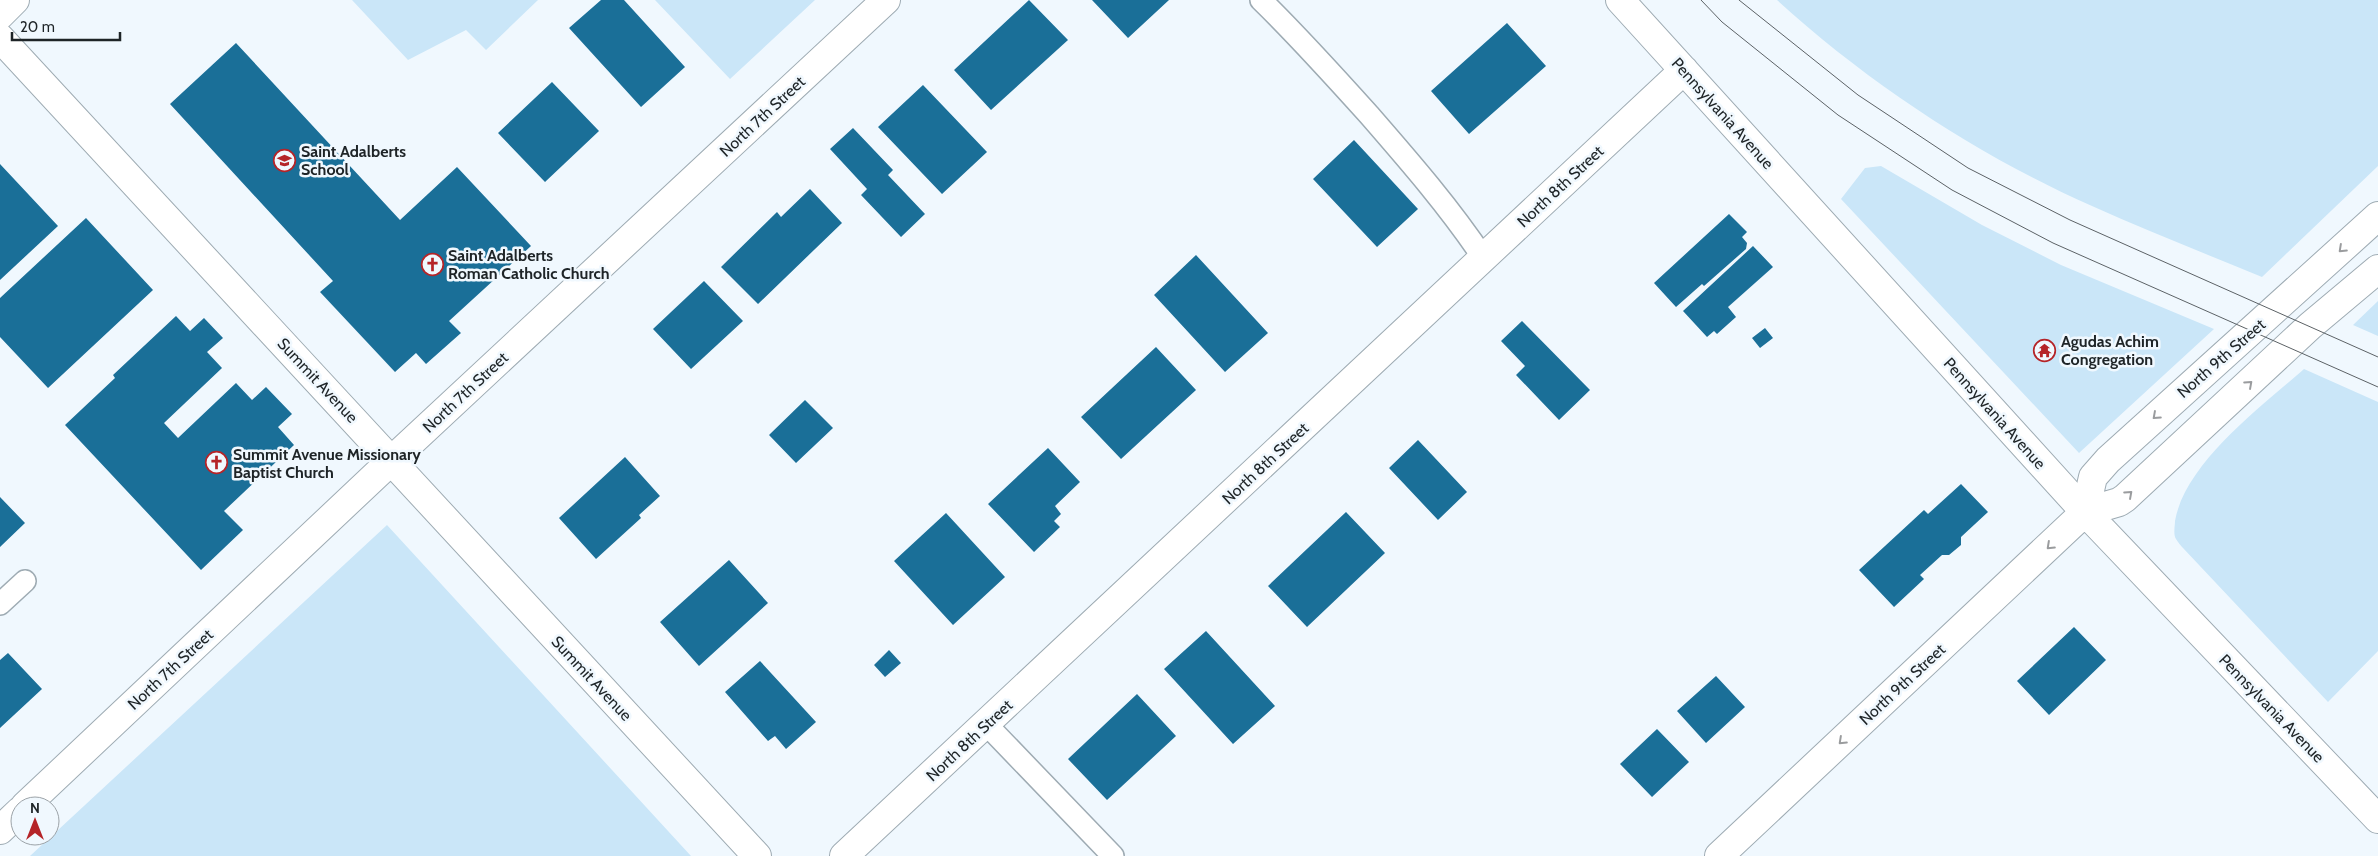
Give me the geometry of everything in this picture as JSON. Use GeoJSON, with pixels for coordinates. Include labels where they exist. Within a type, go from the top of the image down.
{"type":"FeatureCollection","features":[{"type":"Feature","properties":{"kind":"street"},"geometry":{"type":"LineString","coordinates":[[0,15],[15,0]]}},
{"type":"Feature","properties":{"kind":"street","name":"North 7th Street"},"geometry":{"type":"LineString","coordinates":[[36,796],[392,460],[886,0]]}},
{"type":"Feature","properties":{"kind":"street","name":"Pennsylvania Avenue"},"geometry":{"type":"LineString","coordinates":[[1620,0],[2085,512],[2378,819]]}},
{"type":"Feature","properties":{"kind":"street","name":"Summit Avenue"},"geometry":{"type":"LineString","coordinates":[[0,38],[757,856]]}},
{"type":"Feature","properties":{"kind":"street","name":"North 8th Street"},"geometry":{"type":"LineString","coordinates":[[844,856],[1684,70]]}},
{"type":"Feature","properties":{"kind":"street","name":"North 9th Street"},"geometry":{"type":"LineString","coordinates":[[2085,512],[2093,477],[2108,460],[2378,216]]}},
{"type":"Feature","properties":{"kind":"street","name":"North 9th Street"},"geometry":{"type":"LineString","coordinates":[[1719,856],[2085,512],[2119,502],[2125,498],[2310,326],[2378,269]]}},
{"type":"Feature","properties":{"kind":"street"},"geometry":{"type":"LineString","coordinates":[[0,830],[10,820]]}},
{"type":"Feature","properties":{"kind":"lane"},"geometry":{"type":"LineString","coordinates":[[1261,0],[1302,39],[1400,150],[1461,224],[1484,259]]}},
{"type":"Feature","properties":{"kind":"lane"},"geometry":{"type":"LineString","coordinates":[[0,604],[25,581]]}},
{"type":"Feature","properties":{"kind":"lane"},"geometry":{"type":"LineString","coordinates":[[986,724],[1113,856]]}},
{"type":"Feature","properties":{"kind":"shaded area"},"geometry":{"type":"Polygon","coordinates":[[[352,0],[538,0],[486,50],[466,30],[408,60],[352,0]]]}},
{"type":"Feature","properties":{"kind":"shaded area"},"geometry":{"type":"Polygon","coordinates":[[[655,0],[815,0],[730,79],[655,0]]]}},
{"type":"Feature","properties":{"kind":"shaded area"},"geometry":{"type":"Polygon","coordinates":[[[1777,0],[2378,0],[2378,166],[2262,277],[2092,206],[2050,186],[1967,141],[1926,115],[1849,60],[1777,0]]]}},
{"type":"Feature","properties":{"kind":"shaded area"},"geometry":{"type":"Polygon","coordinates":[[[1881,166],[1982,225],[2061,265],[2214,329],[2079,453],[1841,199],[1865,168],[1881,166]]]}},
{"type":"Feature","properties":{"kind":"shaded area"},"geometry":{"type":"Polygon","coordinates":[[[2378,301],[2378,336],[2353,325],[2378,301]]]}},
{"type":"Feature","properties":{"kind":"shaded area"},"geometry":{"type":"Polygon","coordinates":[[[2304,369],[2378,402],[2378,651],[2328,702],[2182,547],[2176,539],[2174,532],[2175,521],[2182,499],[2193,478],[2209,457],[2247,418],[2304,369]]]}},
{"type":"Feature","properties":{"kind":"shaded area"},"geometry":{"type":"Polygon","coordinates":[[[387,525],[691,856],[30,856],[41,846],[60,846],[60,828],[387,525]]]}},
{"type":"Feature","properties":{"kind":"building"},"geometry":{"type":"Polygon","coordinates":[[[601,0],[624,0],[685,67],[641,107],[569,28],[601,0]]]}},
{"type":"Feature","properties":{"kind":"building"},"geometry":{"type":"Polygon","coordinates":[[[1029,0],[1068,40],[991,110],[954,70],[1029,0]]]}},
{"type":"Feature","properties":{"kind":"building"},"geometry":{"type":"Polygon","coordinates":[[[1092,0],[1169,0],[1128,38],[1092,0]]]}},
{"type":"Feature","properties":{"kind":"building"},"geometry":{"type":"Polygon","coordinates":[[[1507,23],[1546,66],[1469,134],[1431,91],[1507,23]]]}},
{"type":"Feature","properties":{"kind":"building"},"geometry":{"type":"Polygon","coordinates":[[[236,43],[400,220],[457,167],[531,246],[449,321],[461,333],[426,364],[416,353],[395,372],[320,292],[333,281],[170,104],[236,43]]]}},
{"type":"Feature","properties":{"kind":"building"},"geometry":{"type":"Polygon","coordinates":[[[552,82],[599,131],[545,182],[498,133],[552,82]]]}},
{"type":"Feature","properties":{"kind":"building"},"geometry":{"type":"Polygon","coordinates":[[[923,85],[987,152],[942,194],[878,127],[923,85]]]}},
{"type":"Feature","properties":{"kind":"building"},"geometry":{"type":"Polygon","coordinates":[[[853,128],[893,170],[888,175],[925,214],[901,237],[861,195],[867,189],[830,149],[853,128]]]}},
{"type":"Feature","properties":{"kind":"building"},"geometry":{"type":"Polygon","coordinates":[[[1354,140],[1418,209],[1377,247],[1313,179],[1354,140]]]}},
{"type":"Feature","properties":{"kind":"building"},"geometry":{"type":"Polygon","coordinates":[[[0,164],[58,226],[0,280],[0,164]]]}},
{"type":"Feature","properties":{"kind":"building"},"geometry":{"type":"Polygon","coordinates":[[[810,189],[842,223],[758,304],[721,267],[777,212],[781,217],[810,189]]]}},
{"type":"Feature","properties":{"kind":"building"},"geometry":{"type":"Polygon","coordinates":[[[1729,214],[1747,232],[1742,237],[1747,243],[1746,249],[1704,286],[1702,284],[1676,307],[1654,283],[1729,214]]]}},
{"type":"Feature","properties":{"kind":"building"},"geometry":{"type":"Polygon","coordinates":[[[86,218],[153,290],[48,388],[0,337],[0,298],[86,218]]]}},
{"type":"Feature","properties":{"kind":"building"},"geometry":{"type":"Polygon","coordinates":[[[1753,246],[1773,267],[1728,307],[1736,317],[1717,334],[1714,331],[1707,337],[1683,311],[1753,246]]]}},
{"type":"Feature","properties":{"kind":"building"},"geometry":{"type":"Polygon","coordinates":[[[1196,255],[1268,333],[1225,372],[1154,295],[1196,255]]]}},
{"type":"Feature","properties":{"kind":"building"},"geometry":{"type":"Polygon","coordinates":[[[704,281],[743,321],[691,369],[653,329],[704,281]]]}},
{"type":"Feature","properties":{"kind":"building"},"geometry":{"type":"Polygon","coordinates":[[[176,316],[190,331],[204,318],[223,338],[207,352],[222,368],[164,423],[178,438],[236,383],[252,400],[266,387],[292,414],[278,427],[294,445],[224,511],[243,530],[201,570],[65,425],[115,378],[113,375],[176,316]]]}},
{"type":"Feature","properties":{"kind":"building"},"geometry":{"type":"Polygon","coordinates":[[[1522,321],[1590,390],[1559,420],[1516,375],[1525,366],[1501,341],[1522,321]]]}},
{"type":"Feature","properties":{"kind":"building"},"geometry":{"type":"Polygon","coordinates":[[[1765,328],[1773,338],[1760,348],[1752,338],[1765,328]]]}},
{"type":"Feature","properties":{"kind":"building"},"geometry":{"type":"Polygon","coordinates":[[[1156,347],[1196,390],[1121,459],[1081,417],[1156,347]]]}},
{"type":"Feature","properties":{"kind":"building"},"geometry":{"type":"Polygon","coordinates":[[[805,400],[833,428],[796,463],[769,435],[805,400]]]}},
{"type":"Feature","properties":{"kind":"building"},"geometry":{"type":"Polygon","coordinates":[[[1418,440],[1467,492],[1438,520],[1389,468],[1418,440]]]}},
{"type":"Feature","properties":{"kind":"building"},"geometry":{"type":"Polygon","coordinates":[[[1048,448],[1080,482],[1055,506],[1061,514],[1054,521],[1060,527],[1034,552],[988,504],[1048,448]]]}},
{"type":"Feature","properties":{"kind":"building"},"geometry":{"type":"Polygon","coordinates":[[[625,457],[660,496],[639,515],[641,518],[596,559],[559,518],[625,457]]]}},
{"type":"Feature","properties":{"kind":"building"},"geometry":{"type":"Polygon","coordinates":[[[1961,484],[1988,512],[1961,537],[1961,545],[1949,555],[1942,555],[1920,575],[1924,579],[1894,607],[1859,570],[1924,510],[1928,514],[1961,484]]]}},
{"type":"Feature","properties":{"kind":"building"},"geometry":{"type":"Polygon","coordinates":[[[0,497],[25,523],[0,547],[0,497]]]}},
{"type":"Feature","properties":{"kind":"building"},"geometry":{"type":"Polygon","coordinates":[[[1346,512],[1385,553],[1307,627],[1268,586],[1346,512]]]}},
{"type":"Feature","properties":{"kind":"building"},"geometry":{"type":"Polygon","coordinates":[[[946,513],[1005,577],[953,625],[894,561],[946,513]]]}},
{"type":"Feature","properties":{"kind":"building"},"geometry":{"type":"Polygon","coordinates":[[[729,560],[768,603],[699,666],[660,622],[729,560]]]}},
{"type":"Feature","properties":{"kind":"building"},"geometry":{"type":"Polygon","coordinates":[[[2074,627],[2106,660],[2049,715],[2017,681],[2074,627]]]}},
{"type":"Feature","properties":{"kind":"building"},"geometry":{"type":"Polygon","coordinates":[[[1206,631],[1275,706],[1233,744],[1164,669],[1206,631]]]}},
{"type":"Feature","properties":{"kind":"building"},"geometry":{"type":"Polygon","coordinates":[[[889,650],[901,663],[885,677],[874,665],[889,650]]]}},
{"type":"Feature","properties":{"kind":"building"},"geometry":{"type":"Polygon","coordinates":[[[8,653],[42,689],[0,728],[0,660],[8,653]]]}},
{"type":"Feature","properties":{"kind":"building"},"geometry":{"type":"Polygon","coordinates":[[[760,661],[816,722],[786,749],[775,736],[768,741],[725,692],[760,661]]]}},
{"type":"Feature","properties":{"kind":"building"},"geometry":{"type":"Polygon","coordinates":[[[1716,676],[1745,707],[1706,743],[1677,711],[1716,676]]]}},
{"type":"Feature","properties":{"kind":"building"},"geometry":{"type":"Polygon","coordinates":[[[1137,694],[1176,736],[1107,800],[1068,759],[1137,694]]]}},
{"type":"Feature","properties":{"kind":"building"},"geometry":{"type":"Polygon","coordinates":[[[1657,729],[1689,762],[1652,797],[1620,764],[1657,729]]]}},
{"type":"Feature","properties":{"kind":"tram line"},"geometry":{"type":"LineString","coordinates":[[1701,0],[1722,22],[1838,115],[1952,190],[2053,243],[2378,387]]}},
{"type":"Feature","properties":{"kind":"tram line"},"geometry":{"type":"LineString","coordinates":[[1739,0],[1858,95],[1968,168],[2070,220],[2378,357]]}},
{"type":"Feature","properties":{"kind":"place","name":"Saint Adalberts School"},"geometry":{"type":"Point","coordinates":[285,160]}},
{"type":"Feature","properties":{"kind":"place","name":"Saint Adalberts Roman Catholic Church"},"geometry":{"type":"Point","coordinates":[432,264]}},
{"type":"Feature","properties":{"kind":"place","name":"Agudas Achim Congregation"},"geometry":{"type":"Point","coordinates":[2045,350]}},
{"type":"Feature","properties":{"kind":"place","name":"Summit Avenue Missionary Baptist Church"},"geometry":{"type":"Point","coordinates":[217,463]}}]}
